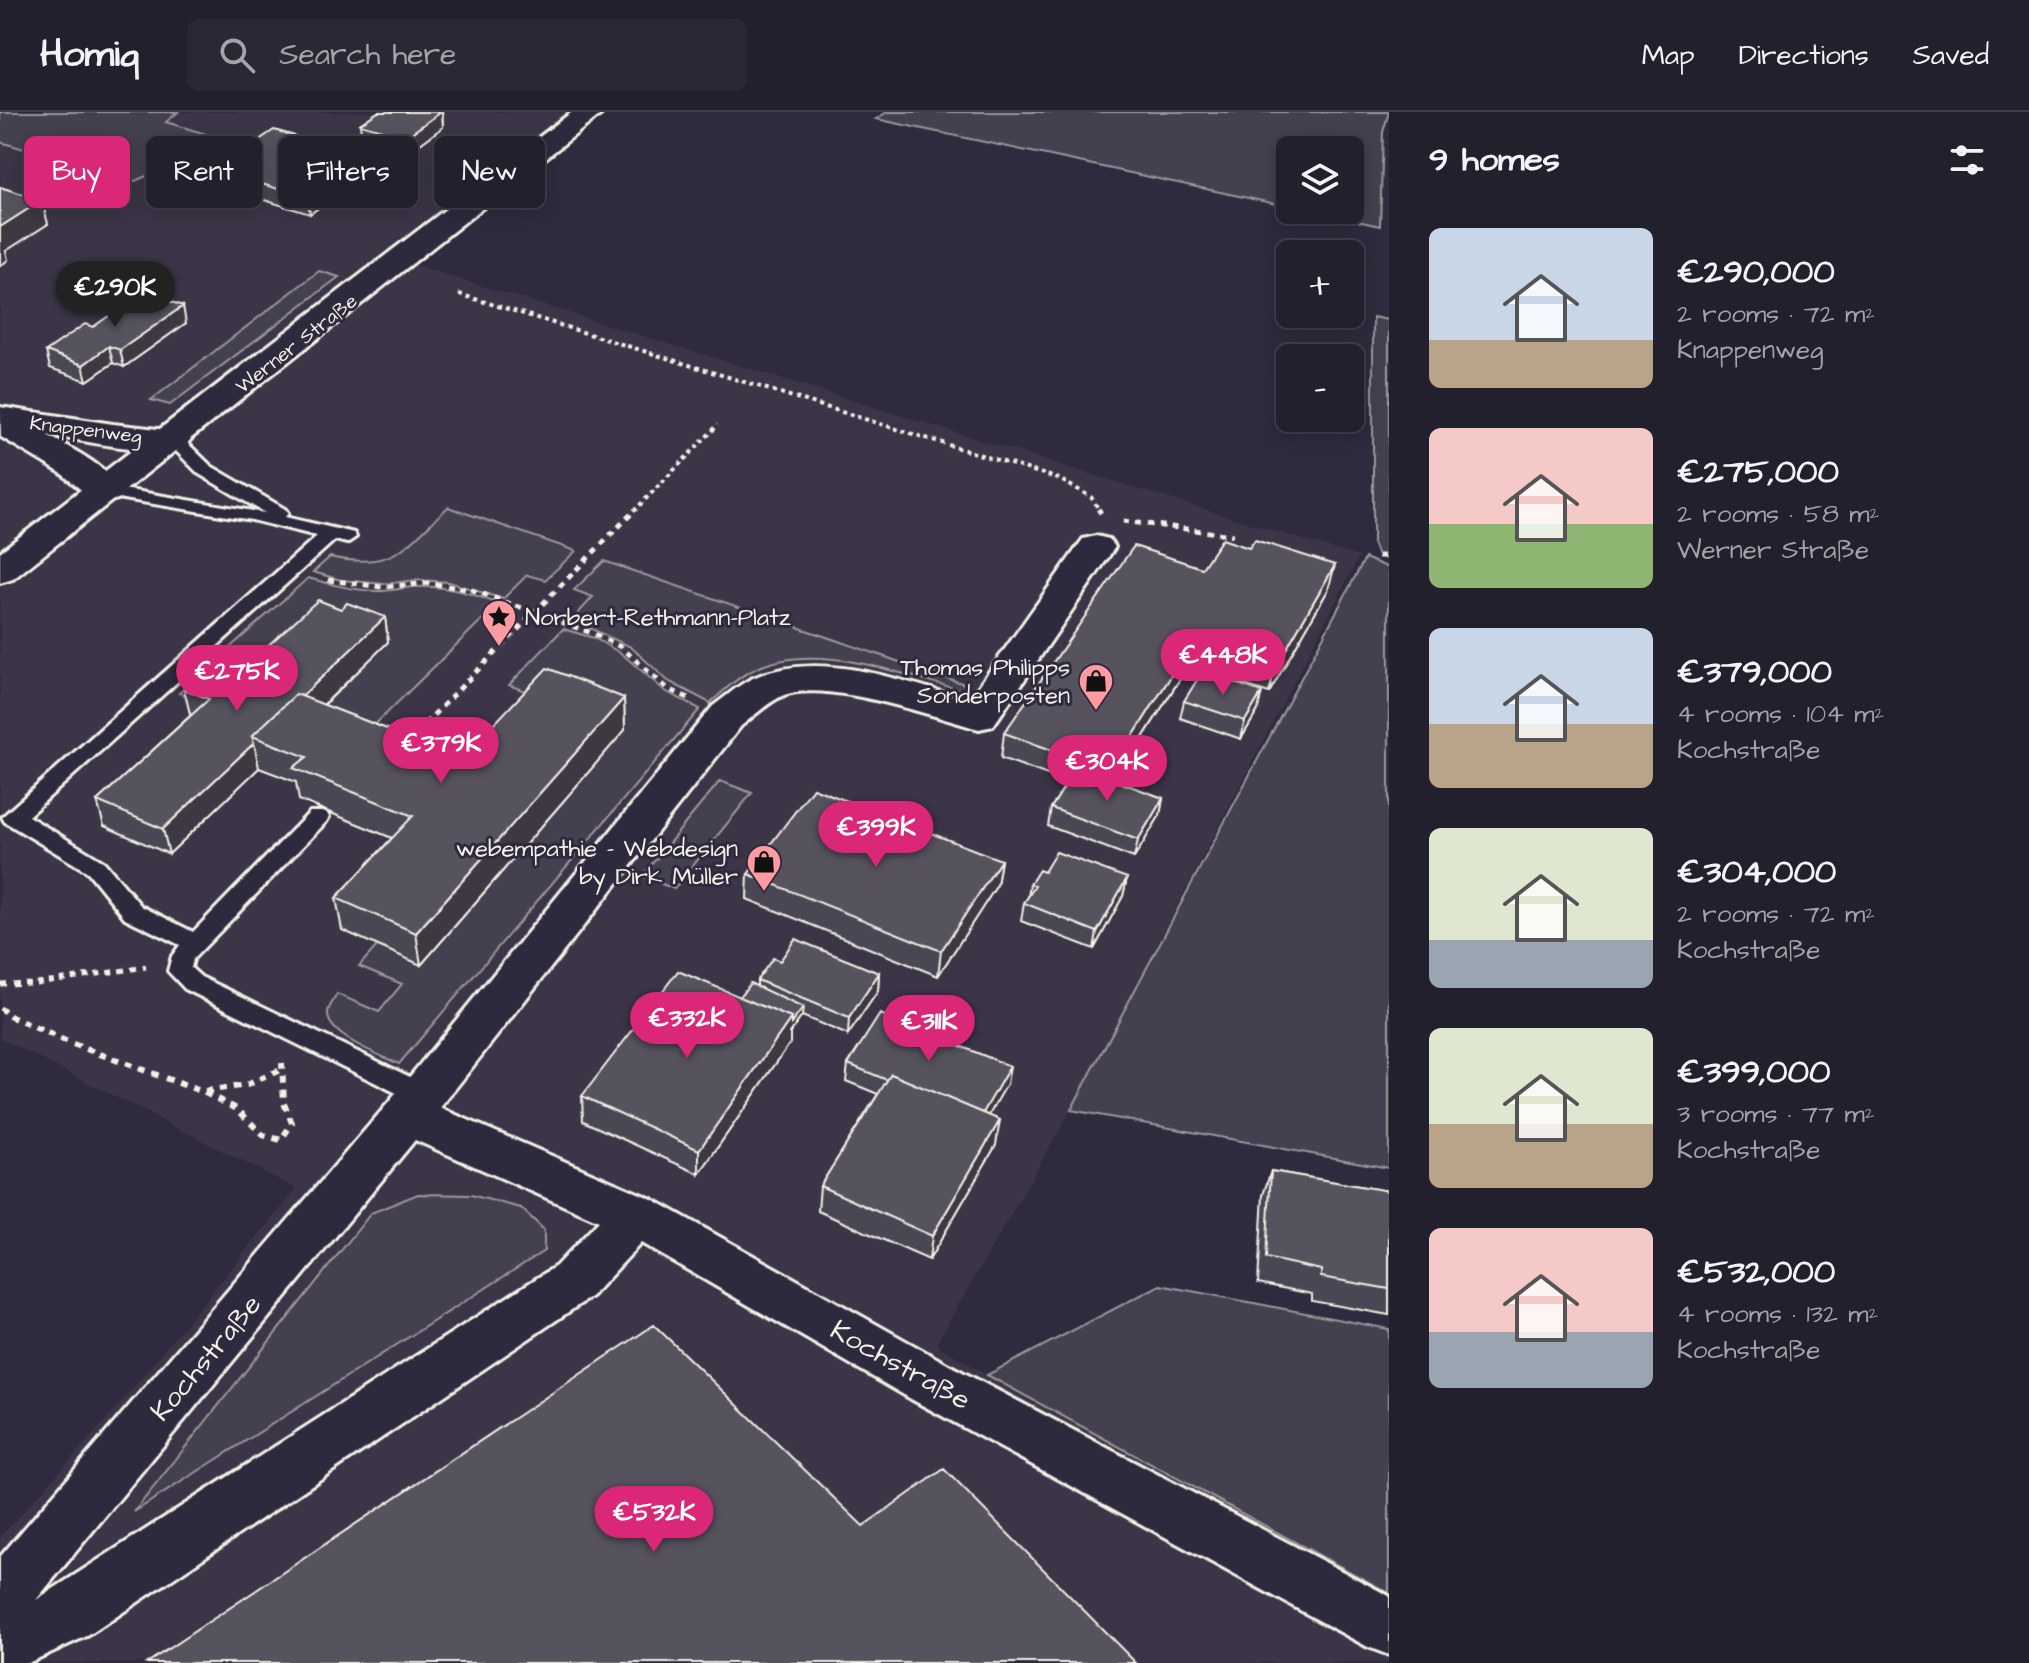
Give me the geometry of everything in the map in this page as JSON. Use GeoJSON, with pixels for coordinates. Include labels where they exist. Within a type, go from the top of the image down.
{"type":"FeatureCollection","features":[{"type":"Feature","properties":{"kind":"street","name":"Werner Straße"},"geometry":{"type":"LineString","coordinates":[[0,571],[590,112]]}},
{"type":"Feature","properties":{"kind":"street","name":"Knappenweg"},"geometry":{"type":"LineString","coordinates":[[0,417],[113,435],[173,439]]}},
{"type":"Feature","properties":{"kind":"street","name":"Knappenweg"},"geometry":{"type":"LineString","coordinates":[[0,424],[74,465],[105,491]]}},
{"type":"Feature","properties":{"kind":"street","name":"Kochstraße"},"geometry":{"type":"LineString","coordinates":[[0,1597],[24,1573],[416,1105],[727,716],[768,687],[791,681],[839,681],[979,716],[1101,534]]}},
{"type":"Feature","properties":{"kind":"street","name":"Kochstraße"},"geometry":{"type":"LineString","coordinates":[[416,1105],[634,1214],[930,1382],[1389,1627]]}},
{"type":"Feature","properties":{"kind":"street"},"geometry":{"type":"LineString","coordinates":[[0,1646],[68,1615],[574,1281],[634,1214]]}},
{"type":"Feature","properties":{"kind":"lane"},"geometry":{"type":"LineString","coordinates":[[173,439],[205,470],[301,524]]}},
{"type":"Feature","properties":{"kind":"lane"},"geometry":{"type":"LineString","coordinates":[[105,491],[301,524],[339,535],[292,570],[13,817],[96,867],[133,912],[195,943]]}},
{"type":"Feature","properties":{"kind":"lane"},"geometry":{"type":"LineString","coordinates":[[318,817],[183,956],[179,971],[193,983],[290,1031],[416,1105]]}},
{"type":"Feature","properties":{"kind":"path"},"geometry":{"type":"LineString","coordinates":[[459,294],[1059,479],[1091,497],[1101,534],[1127,520],[1233,535]]}},
{"type":"Feature","properties":{"kind":"path"},"geometry":{"type":"LineString","coordinates":[[400,749],[718,425]]}},
{"type":"Feature","properties":{"kind":"path"},"geometry":{"type":"LineString","coordinates":[[1378,556],[1389,556]]}},
{"type":"Feature","properties":{"kind":"path"},"geometry":{"type":"LineString","coordinates":[[292,570],[346,583],[382,587],[429,583],[472,590],[592,633],[621,647],[668,689],[727,716]]}},
{"type":"Feature","properties":{"kind":"path"},"geometry":{"type":"LineString","coordinates":[[0,984],[19,985],[105,970],[153,967],[179,971]]}},
{"type":"Feature","properties":{"kind":"path"},"geometry":{"type":"LineString","coordinates":[[0,1008],[9,1016],[70,1043],[203,1092],[237,1109],[263,1135],[281,1140],[292,1123],[284,1103],[280,1070],[290,1031]]}},
{"type":"Feature","properties":{"kind":"path"},"geometry":{"type":"LineString","coordinates":[[203,1092],[247,1085],[280,1070]]}},
{"type":"Feature","properties":{"kind":"shaded area"},"geometry":{"type":"Polygon","coordinates":[[[0,112],[178,112],[166,122],[213,136],[146,136],[146,176],[135,181],[130,180],[130,136],[24,136],[24,149],[0,142],[0,112]]]}},
{"type":"Feature","properties":{"kind":"shaded area"},"geometry":{"type":"Polygon","coordinates":[[[70,112],[571,112],[540,136],[434,136],[434,208],[447,208],[385,256],[1359,557],[1071,1110],[936,1344],[987,1375],[1389,1593],[1389,1663],[0,1663],[0,1537],[108,1418],[297,1189],[0,1038],[0,142],[70,112]]]}},
{"type":"Feature","properties":{"kind":"shaded area"},"geometry":{"type":"Polygon","coordinates":[[[887,112],[1389,112],[1383,132],[1380,226],[1364,222],[1364,136],[1276,136],[1276,204],[876,119],[887,112]]]}},
{"type":"Feature","properties":{"kind":"shaded area"},"geometry":{"type":"Polygon","coordinates":[[[319,271],[339,277],[170,405],[151,400],[319,271]]]}},
{"type":"Feature","properties":{"kind":"shaded area"},"geometry":{"type":"Polygon","coordinates":[[[1373,317],[1389,320],[1389,560],[1378,556],[1373,543],[1373,317]]]}},
{"type":"Feature","properties":{"kind":"shaded area"},"geometry":{"type":"Polygon","coordinates":[[[448,507],[576,551],[545,580],[527,575],[503,599],[449,582],[417,580],[384,584],[341,580],[313,572],[330,557],[369,561],[397,552],[448,507]]]}},
{"type":"Feature","properties":{"kind":"shaded area"},"geometry":{"type":"Polygon","coordinates":[[[1365,558],[1389,568],[1389,1168],[1071,1110],[1365,558]]]}},
{"type":"Feature","properties":{"kind":"shaded area"},"geometry":{"type":"Polygon","coordinates":[[[604,561],[967,685],[965,691],[856,662],[800,658],[774,662],[749,672],[710,703],[668,681],[631,647],[572,620],[593,597],[574,590],[604,561]]]}},
{"type":"Feature","properties":{"kind":"shaded area"},"geometry":{"type":"Polygon","coordinates":[[[308,578],[366,590],[446,588],[498,604],[353,746],[179,693],[308,578]]]}},
{"type":"Feature","properties":{"kind":"shaded area"},"geometry":{"type":"Polygon","coordinates":[[[563,629],[594,638],[622,654],[665,691],[700,709],[399,1064],[344,1037],[329,1021],[328,1012],[337,994],[379,1012],[402,984],[359,966],[378,945],[549,700],[509,685],[563,629]]]}},
{"type":"Feature","properties":{"kind":"shaded area"},"geometry":{"type":"Polygon","coordinates":[[[720,781],[752,793],[674,889],[642,876],[720,781]]]}},
{"type":"Feature","properties":{"kind":"shaded area"},"geometry":{"type":"Polygon","coordinates":[[[418,1194],[471,1195],[521,1208],[544,1230],[544,1251],[134,1512],[371,1213],[418,1194]]]}},
{"type":"Feature","properties":{"kind":"shaded area"},"geometry":{"type":"Polygon","coordinates":[[[1160,1285],[1389,1329],[1389,1593],[987,1375],[1160,1285]]]}},
{"type":"Feature","properties":{"kind":"building"},"geometry":{"type":"Polygon","coordinates":[[[378,112],[441,112],[407,136],[360,124],[378,112]]]}},
{"type":"Feature","properties":{"kind":"building"},"geometry":{"type":"Polygon","coordinates":[[[274,130],[295,136],[278,136],[278,189],[262,184],[262,138],[274,130]]]}},
{"type":"Feature","properties":{"kind":"building"},"geometry":{"type":"Polygon","coordinates":[[[0,187],[24,194],[24,208],[30,208],[0,227],[0,187]]]}},
{"type":"Feature","properties":{"kind":"building"},"geometry":{"type":"Polygon","coordinates":[[[143,292],[183,306],[120,350],[109,346],[83,365],[46,351],[85,324],[93,327],[143,292]]]}},
{"type":"Feature","properties":{"kind":"building"},"geometry":{"type":"Polygon","coordinates":[[[1222,539],[1249,548],[1255,540],[1335,565],[1275,668],[1193,641],[1111,771],[1004,733],[1134,546],[1202,568],[1222,539]]]}},
{"type":"Feature","properties":{"kind":"building"},"geometry":{"type":"Polygon","coordinates":[[[318,600],[341,609],[347,603],[385,617],[302,696],[296,694],[252,736],[254,743],[163,829],[97,801],[209,699],[184,689],[205,670],[231,679],[318,600]]]}},
{"type":"Feature","properties":{"kind":"building"},"geometry":{"type":"Polygon","coordinates":[[[547,668],[624,698],[416,933],[336,898],[413,816],[293,768],[307,757],[252,736],[296,694],[462,758],[547,668]]]}},
{"type":"Feature","properties":{"kind":"building"},"geometry":{"type":"Polygon","coordinates":[[[1202,672],[1262,692],[1245,721],[1184,701],[1202,672]]]}},
{"type":"Feature","properties":{"kind":"building"},"geometry":{"type":"Polygon","coordinates":[[[1077,767],[1163,798],[1138,840],[1051,808],[1077,767]]]}},
{"type":"Feature","properties":{"kind":"building"},"geometry":{"type":"Polygon","coordinates":[[[813,788],[1001,860],[941,951],[748,874],[813,788]]]}},
{"type":"Feature","properties":{"kind":"building"},"geometry":{"type":"Polygon","coordinates":[[[1056,852],[1127,878],[1097,932],[1024,903],[1035,886],[1030,884],[1039,870],[1044,872],[1056,852]]]}},
{"type":"Feature","properties":{"kind":"building"},"geometry":{"type":"Polygon","coordinates":[[[795,939],[879,973],[849,1018],[757,980],[773,958],[780,961],[795,939]]]}},
{"type":"Feature","properties":{"kind":"building"},"geometry":{"type":"Polygon","coordinates":[[[678,971],[791,1018],[699,1150],[582,1096],[678,971]]]}},
{"type":"Feature","properties":{"kind":"building"},"geometry":{"type":"Polygon","coordinates":[[[750,983],[803,1008],[791,1024],[791,1018],[740,997],[750,983]]]}},
{"type":"Feature","properties":{"kind":"building"},"geometry":{"type":"Polygon","coordinates":[[[880,1014],[1010,1066],[983,1113],[891,1074],[887,1080],[848,1064],[880,1014]]]}},
{"type":"Feature","properties":{"kind":"building"},"geometry":{"type":"Polygon","coordinates":[[[891,1074],[1000,1120],[932,1236],[820,1186],[891,1074]]]}},
{"type":"Feature","properties":{"kind":"building"},"geometry":{"type":"Polygon","coordinates":[[[1271,1171],[1389,1191],[1389,1289],[1321,1277],[1321,1270],[1266,1258],[1271,1171]]]}},
{"type":"Feature","properties":{"kind":"building"},"geometry":{"type":"Polygon","coordinates":[[[654,1325],[863,1526],[944,1469],[1136,1663],[147,1663],[654,1325]]]}},
{"type":"Feature","properties":{"kind":"place","name":"Norbert-Rethmann-Platz"},"geometry":{"type":"Point","coordinates":[499,648]}},
{"type":"Feature","properties":{"kind":"place","name":"Thomas Philipps Sonderposten"},"geometry":{"type":"Point","coordinates":[1096,712]}},
{"type":"Feature","properties":{"kind":"place","name":"webempathie - Webdesign by Dirk Müller"},"geometry":{"type":"Point","coordinates":[764,893]}}]}
